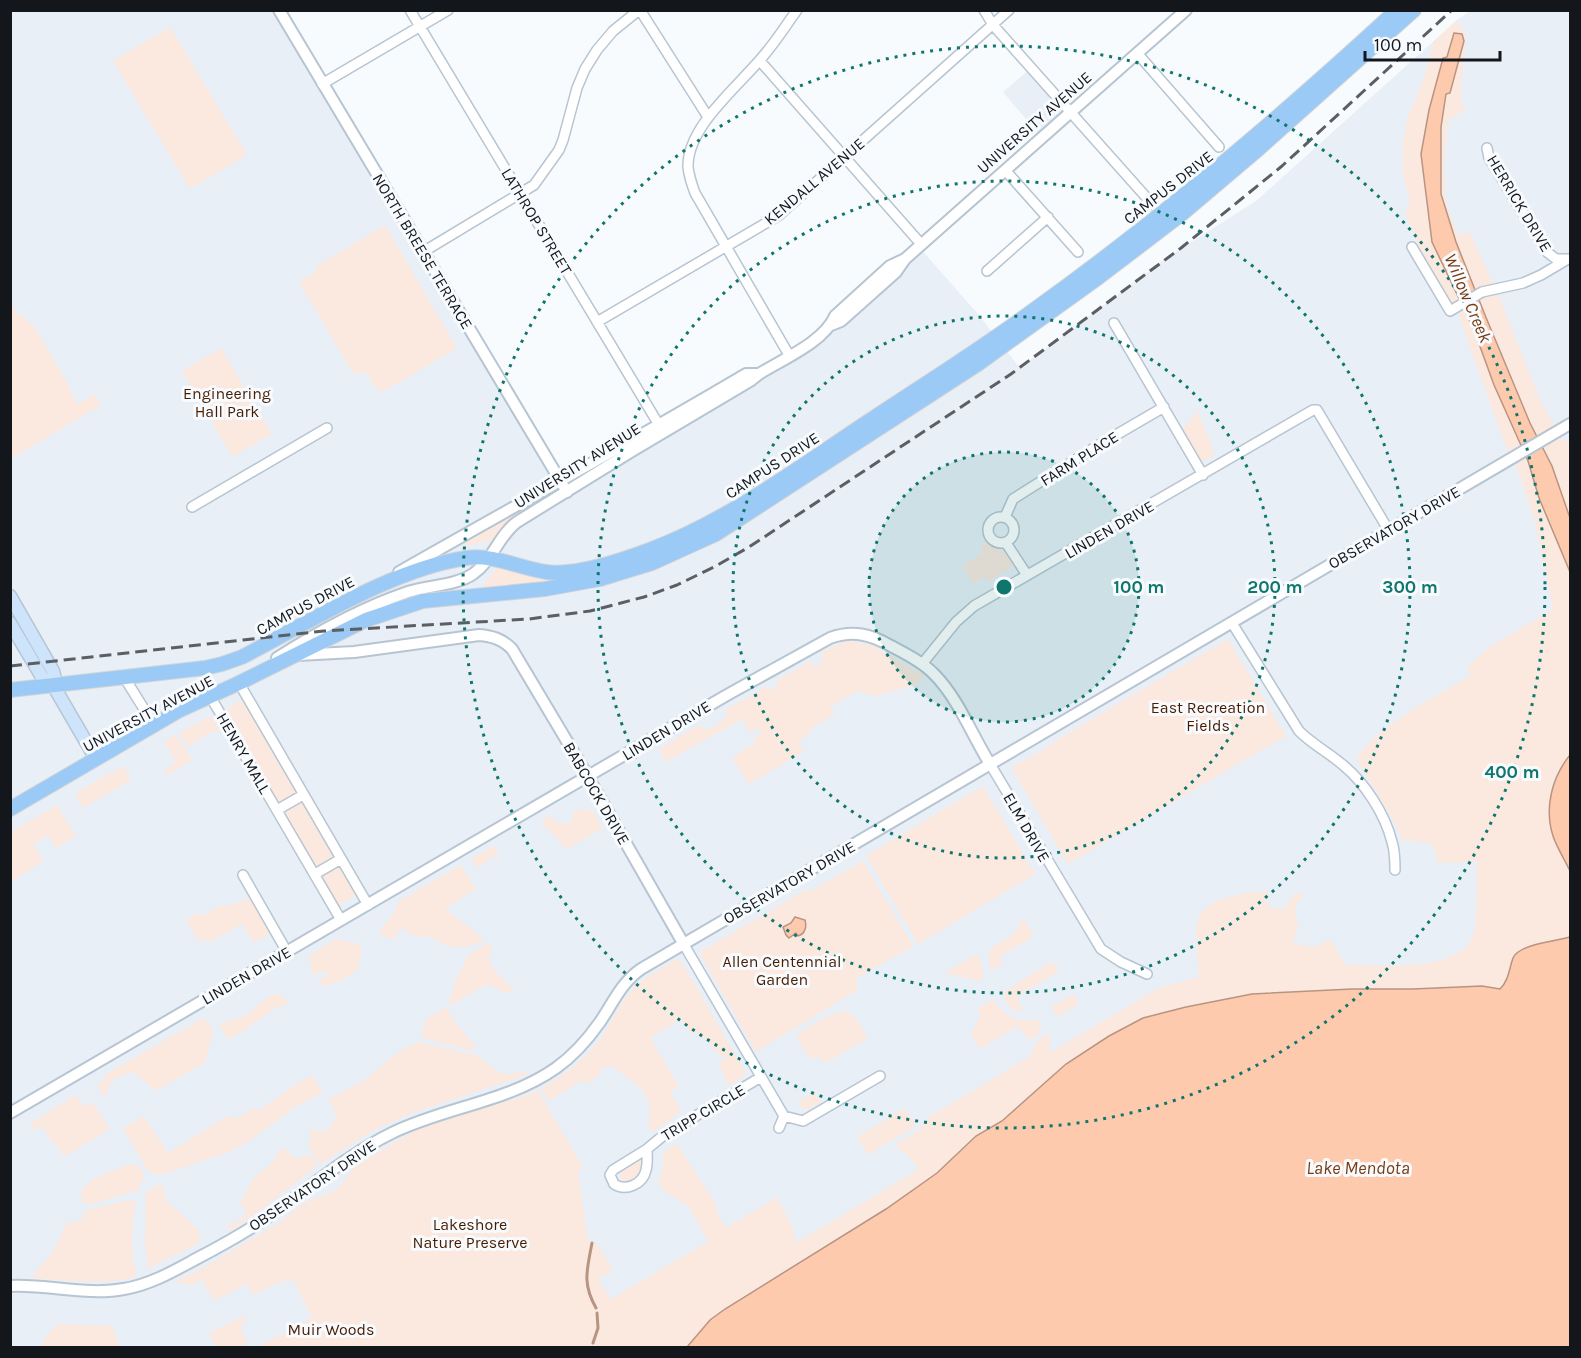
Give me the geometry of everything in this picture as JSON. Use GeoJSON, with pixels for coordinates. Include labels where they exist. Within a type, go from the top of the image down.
{"type":"FeatureCollection","features":[{"type":"Feature","properties":{"kind":"main road","name":"CAMPUS DRIVE"},"geometry":{"type":"LineString","coordinates":[[10,690],[222,664],[283,636],[360,594],[437,565],[470,557],[489,558],[551,573],[579,570],[620,560],[678,539],[733,509],[1034,310],[1230,159],[1397,10]]}},
{"type":"Feature","properties":{"kind":"main road","name":"CAMPUS DRIVE"},"geometry":{"type":"LineString","coordinates":[[239,683],[356,625],[401,607],[441,598],[545,589],[600,579],[676,553],[725,529],[968,371],[1108,270],[1182,213],[1255,152],[1414,10]]}},
{"type":"Feature","properties":{"kind":"main road"},"geometry":{"type":"LineString","coordinates":[[10,596],[15,610],[53,671],[55,679],[53,685]]}},
{"type":"Feature","properties":{"kind":"main road"},"geometry":{"type":"LineString","coordinates":[[10,623],[42,677],[53,685],[96,759]]}},
{"type":"Feature","properties":{"kind":"main road","name":"UNIVERSITY AVENUE"},"geometry":{"type":"LineString","coordinates":[[10,809],[154,725],[239,683]]}},
{"type":"Feature","properties":{"kind":"street","name":"NORTH BREESE TERRACE"},"geometry":{"type":"LineString","coordinates":[[279,10],[567,492]]}},
{"type":"Feature","properties":{"kind":"street","name":"LATHROP STREET"},"geometry":{"type":"LineString","coordinates":[[410,10],[661,429]]}},
{"type":"Feature","properties":{"kind":"street"},"geometry":{"type":"LineString","coordinates":[[322,84],[448,10]]}},
{"type":"Feature","properties":{"kind":"street"},"geometry":{"type":"LineString","coordinates":[[423,252],[534,184],[559,150],[567,130],[577,88],[585,69],[613,31],[640,10],[708,117]]}},
{"type":"Feature","properties":{"kind":"street"},"geometry":{"type":"LineString","coordinates":[[789,355],[695,194],[688,166],[695,142],[708,117],[760,61],[796,10]]}},
{"type":"Feature","properties":{"kind":"street"},"geometry":{"type":"LineString","coordinates":[[984,10],[993,25],[1146,197]]}},
{"type":"Feature","properties":{"kind":"street","name":"KENDALL AVENUE"},"geometry":{"type":"LineString","coordinates":[[597,322],[778,216],[1009,10]]}},
{"type":"Feature","properties":{"kind":"street","name":"UNIVERSITY AVENUE"},"geometry":{"type":"LineString","coordinates":[[360,594],[560,480],[750,381],[818,337],[831,325],[835,316],[890,266],[905,259],[1186,10]]}},
{"type":"Feature","properties":{"kind":"street"},"geometry":{"type":"LineString","coordinates":[[1137,53],[1219,147]]}},
{"type":"Feature","properties":{"kind":"street"},"geometry":{"type":"LineString","coordinates":[[760,61],[921,244]]}},
{"type":"Feature","properties":{"kind":"street","name":"HERRICK DRIVE"},"geometry":{"type":"LineString","coordinates":[[1488,148],[1489,158],[1547,252],[1564,259]]}},
{"type":"Feature","properties":{"kind":"street"},"geometry":{"type":"LineString","coordinates":[[1005,170],[1078,252]]}},
{"type":"Feature","properties":{"kind":"street"},"geometry":{"type":"LineString","coordinates":[[987,271],[1048,217]]}},
{"type":"Feature","properties":{"kind":"street"},"geometry":{"type":"LineString","coordinates":[[1412,247],[1455,308],[1480,293],[1523,283],[1564,259]]}},
{"type":"Feature","properties":{"kind":"street"},"geometry":{"type":"LineString","coordinates":[[1114,323],[1203,475]]}},
{"type":"Feature","properties":{"kind":"street","name":"FARM PLACE"},"geometry":{"type":"LineString","coordinates":[[1005,517],[1013,499],[1164,407]]}},
{"type":"Feature","properties":{"kind":"street","name":"LINDEN DRIVE"},"geometry":{"type":"LineString","coordinates":[[10,1113],[727,694],[830,638],[857,633],[870,635],[922,664],[963,615],[990,597],[1316,412],[1389,531]]}},
{"type":"Feature","properties":{"kind":"street","name":"OBSERVATORY DRIVE"},"geometry":{"type":"LineString","coordinates":[[11,1284],[97,1291],[120,1290],[144,1284],[182,1267],[257,1224],[346,1160],[382,1138],[434,1115],[521,1088],[556,1069],[586,1040],[621,988],[633,975],[683,943],[1570,424]]}},
{"type":"Feature","properties":{"kind":"street"},"geometry":{"type":"LineString","coordinates":[[192,507],[327,428]]}},
{"type":"Feature","properties":{"kind":"street","name":"UNIVERSITY AVENUE"},"geometry":{"type":"LineString","coordinates":[[239,683],[324,631],[401,595],[467,577],[489,558],[511,527],[661,429]]}},
{"type":"Feature","properties":{"kind":"street"},"geometry":{"type":"LineString","coordinates":[[1005,517],[1011,522],[1014,529],[1012,537],[1006,543],[999,544],[993,541],[987,531],[992,520],[1005,517]]}},
{"type":"Feature","properties":{"kind":"street"},"geometry":{"type":"LineString","coordinates":[[1006,543],[1027,575]]}},
{"type":"Feature","properties":{"kind":"street"},"geometry":{"type":"LineString","coordinates":[[1232,623],[1299,731],[1308,741],[1357,777],[1366,790],[1387,828],[1392,842],[1395,870]]}},
{"type":"Feature","properties":{"kind":"street","name":"BABCOCK DRIVE"},"geometry":{"type":"LineString","coordinates":[[297,655],[354,652],[479,635],[501,640],[512,649],[784,1116]]}},
{"type":"Feature","properties":{"kind":"street","name":"ELM DRIVE"},"geometry":{"type":"LineString","coordinates":[[922,664],[936,676],[948,692],[1101,949],[1115,959],[1147,974]]}},
{"type":"Feature","properties":{"kind":"street"},"geometry":{"type":"LineString","coordinates":[[124,677],[154,725]]}},
{"type":"Feature","properties":{"kind":"street","name":"HENRY MALL"},"geometry":{"type":"LineString","coordinates":[[239,683],[368,905]]}},
{"type":"Feature","properties":{"kind":"street","name":"HENRY MALL"},"geometry":{"type":"LineString","coordinates":[[210,696],[341,920]]}},
{"type":"Feature","properties":{"kind":"street","name":"HENRY MALL"},"geometry":{"type":"LineString","coordinates":[[278,810],[303,795]]}},
{"type":"Feature","properties":{"kind":"street"},"geometry":{"type":"LineString","coordinates":[[315,874],[341,859]]}},
{"type":"Feature","properties":{"kind":"street"},"geometry":{"type":"LineString","coordinates":[[243,875],[287,952]]}},
{"type":"Feature","properties":{"kind":"street"},"geometry":{"type":"LineString","coordinates":[[779,1128],[784,1116],[803,1121],[880,1076]]}},
{"type":"Feature","properties":{"kind":"street","name":"TRIPP CIRCLE"},"geometry":{"type":"LineString","coordinates":[[647,1149],[647,1167],[642,1179],[630,1187],[621,1188],[614,1185],[610,1175],[613,1170],[647,1149],[664,1135],[761,1077]]}},
{"type":"Feature","properties":{"kind":"shaded area"},"geometry":{"type":"Polygon","coordinates":[[[10,11],[279,11],[567,491],[800,349],[919,247],[978,314],[1020,368],[1166,258],[1256,201],[1457,20],[1470,11],[1570,11],[1570,755],[1561,767],[1553,836],[1570,871],[1570,937],[1529,946],[1519,951],[1482,986],[1252,994],[1220,1000],[840,1238],[697,1333],[687,1347],[11,1347],[10,11]]]}},
{"type":"Feature","properties":{"kind":"shaded area"},"geometry":{"type":"Polygon","coordinates":[[[1031,68],[1070,113],[1042,138],[1003,92],[1031,68]]]}},
{"type":"Feature","properties":{"kind":"green space","name":"Lakeshore Nature Preserve"},"geometry":{"type":"Polygon","coordinates":[[[1457,20],[1466,37],[1461,88],[1461,101],[1465,109],[1448,121],[1444,193],[1448,209],[1459,236],[1469,231],[1495,287],[1541,402],[1564,442],[1570,439],[1570,755],[1553,782],[1550,819],[1553,836],[1570,871],[1570,937],[1522,950],[1513,958],[1505,982],[1500,989],[1482,986],[1252,994],[1143,1018],[1109,1036],[1066,1064],[1002,1121],[976,1136],[937,1173],[886,1209],[725,1309],[710,1320],[687,1347],[257,1347],[312,1318],[294,1281],[282,1281],[253,1295],[247,1284],[218,1299],[213,1299],[202,1280],[192,1285],[174,1282],[277,1224],[305,1202],[338,1188],[356,1166],[396,1141],[423,1127],[538,1090],[583,1168],[578,1172],[588,1242],[596,1242],[613,1270],[598,1279],[611,1299],[709,1241],[687,1205],[664,1191],[658,1183],[661,1177],[664,1151],[677,1144],[718,1207],[715,1209],[726,1228],[777,1197],[793,1228],[796,1243],[914,1172],[918,1168],[905,1151],[901,1153],[896,1144],[919,1130],[929,1117],[1029,1057],[1034,1046],[1045,1034],[1049,1035],[1051,1040],[1049,1053],[1159,988],[1199,977],[1196,940],[1198,920],[1208,906],[1217,901],[1228,897],[1268,891],[1267,904],[1273,908],[1284,909],[1295,893],[1304,894],[1295,906],[1298,927],[1293,944],[1315,947],[1330,939],[1346,965],[1412,965],[1447,958],[1460,952],[1470,942],[1475,926],[1477,860],[1438,863],[1434,846],[1403,840],[1357,760],[1364,748],[1391,724],[1471,675],[1467,667],[1489,647],[1553,609],[1535,522],[1516,465],[1505,444],[1458,314],[1418,245],[1405,215],[1410,203],[1402,168],[1407,119],[1424,78],[1434,41],[1457,20]]]}},
{"type":"Feature","properties":{"kind":"green space"},"geometry":{"type":"Polygon","coordinates":[[[170,27],[247,155],[190,189],[113,61],[170,27]]]}},
{"type":"Feature","properties":{"kind":"green space"},"geometry":{"type":"Polygon","coordinates":[[[385,225],[457,348],[393,386],[378,392],[366,372],[360,375],[352,372],[299,282],[317,271],[315,267],[385,225]]]}},
{"type":"Feature","properties":{"kind":"green space"},"geometry":{"type":"Polygon","coordinates":[[[10,302],[20,317],[24,315],[29,324],[32,323],[78,404],[95,394],[101,405],[11,459],[10,302]]]}},
{"type":"Feature","properties":{"kind":"green space","name":"Engineering Hall Park"},"geometry":{"type":"Polygon","coordinates":[[[221,348],[272,434],[232,457],[182,371],[221,348]]]}},
{"type":"Feature","properties":{"kind":"green space"},"geometry":{"type":"Polygon","coordinates":[[[1197,409],[1215,455],[1201,462],[1183,432],[1197,409]]]}},
{"type":"Feature","properties":{"kind":"green space"},"geometry":{"type":"Polygon","coordinates":[[[536,502],[507,523],[492,541],[462,544],[536,502]]]}},
{"type":"Feature","properties":{"kind":"green space"},"geometry":{"type":"Polygon","coordinates":[[[987,543],[1010,556],[1015,565],[988,582],[984,577],[973,584],[962,566],[983,553],[980,547],[987,543]]]}},
{"type":"Feature","properties":{"kind":"green space"},"geometry":{"type":"Polygon","coordinates":[[[497,568],[537,579],[552,580],[552,583],[480,590],[497,568]]]}},
{"type":"Feature","properties":{"kind":"green space","name":"East Recreation Fields"},"geometry":{"type":"Polygon","coordinates":[[[1228,639],[1286,736],[1068,864],[1012,766],[1032,757],[1065,735],[1228,639]]]}},
{"type":"Feature","properties":{"kind":"green space"},"geometry":{"type":"Polygon","coordinates":[[[847,641],[872,645],[924,676],[918,684],[875,696],[857,691],[830,707],[834,715],[808,730],[810,734],[799,741],[803,752],[751,783],[747,782],[732,757],[756,742],[754,738],[762,733],[758,728],[750,733],[742,719],[666,762],[659,749],[697,726],[710,730],[727,716],[725,710],[766,687],[772,690],[776,688],[776,681],[811,661],[815,667],[821,664],[823,657],[821,652],[847,641]]]}},
{"type":"Feature","properties":{"kind":"green space"},"geometry":{"type":"Polygon","coordinates":[[[239,701],[246,702],[358,894],[337,907],[225,716],[228,708],[239,701]]]}},
{"type":"Feature","properties":{"kind":"green space"},"geometry":{"type":"Polygon","coordinates":[[[209,717],[213,719],[221,732],[212,732],[187,747],[179,733],[209,717]]]}},
{"type":"Feature","properties":{"kind":"green space"},"geometry":{"type":"Polygon","coordinates":[[[176,735],[192,760],[167,775],[163,770],[176,762],[164,742],[176,735]]]}},
{"type":"Feature","properties":{"kind":"green space"},"geometry":{"type":"Polygon","coordinates":[[[123,766],[131,780],[83,808],[76,797],[77,792],[123,766]]]}},
{"type":"Feature","properties":{"kind":"green space"},"geometry":{"type":"Polygon","coordinates":[[[983,786],[1035,874],[918,944],[866,856],[983,786]]]}},
{"type":"Feature","properties":{"kind":"green space"},"geometry":{"type":"Polygon","coordinates":[[[57,805],[76,836],[56,848],[48,835],[33,844],[43,861],[11,882],[11,832],[57,805]]]}},
{"type":"Feature","properties":{"kind":"green space"},"geometry":{"type":"Polygon","coordinates":[[[579,809],[593,811],[603,828],[567,849],[542,823],[545,817],[551,817],[557,823],[567,824],[572,821],[573,813],[579,809]]]}},
{"type":"Feature","properties":{"kind":"green space"},"geometry":{"type":"Polygon","coordinates":[[[494,846],[499,854],[476,868],[471,859],[494,846]]]}},
{"type":"Feature","properties":{"kind":"green space","name":"Allen Centennial Garden"},"geometry":{"type":"Polygon","coordinates":[[[863,861],[913,946],[859,977],[857,975],[857,990],[756,1052],[700,954],[703,950],[807,889],[809,892],[863,861]]]}},
{"type":"Feature","properties":{"kind":"green space"},"geometry":{"type":"Polygon","coordinates":[[[461,865],[476,889],[445,909],[484,939],[483,941],[466,947],[448,946],[429,937],[413,936],[404,929],[399,930],[392,939],[381,935],[380,930],[395,912],[398,902],[461,865]]]}},
{"type":"Feature","properties":{"kind":"green space"},"geometry":{"type":"Polygon","coordinates":[[[246,899],[252,900],[271,933],[254,943],[242,924],[209,943],[205,939],[199,942],[186,920],[198,913],[203,916],[219,906],[228,906],[246,899]]]}},
{"type":"Feature","properties":{"kind":"green space"},"geometry":{"type":"Polygon","coordinates":[[[1023,918],[1033,934],[1032,938],[1002,955],[1000,958],[1003,964],[991,969],[990,951],[1012,935],[1023,918]]]}},
{"type":"Feature","properties":{"kind":"green space"},"geometry":{"type":"Polygon","coordinates":[[[337,938],[356,943],[362,948],[358,969],[341,981],[322,986],[319,980],[327,977],[326,971],[312,975],[309,956],[337,938]]]}},
{"type":"Feature","properties":{"kind":"green space"},"geometry":{"type":"Polygon","coordinates":[[[489,943],[492,946],[490,960],[492,966],[515,992],[504,992],[486,984],[448,1007],[455,982],[470,953],[489,943]]]}},
{"type":"Feature","properties":{"kind":"green space"},"geometry":{"type":"Polygon","coordinates":[[[977,954],[983,972],[981,981],[946,972],[977,954]]]}},
{"type":"Feature","properties":{"kind":"green space"},"geometry":{"type":"Polygon","coordinates":[[[674,960],[681,961],[745,1071],[745,1075],[729,1086],[720,1067],[720,1063],[725,1059],[714,1050],[709,1040],[699,1037],[696,1031],[690,1034],[681,1019],[650,1038],[679,1086],[670,1091],[678,1104],[680,1113],[666,1121],[667,1123],[654,1131],[648,1129],[649,1105],[642,1090],[610,1065],[599,1071],[600,1075],[588,1083],[580,1081],[549,1101],[541,1088],[565,1073],[587,1055],[599,1041],[629,993],[645,979],[674,960]]]}},
{"type":"Feature","properties":{"kind":"green space"},"geometry":{"type":"Polygon","coordinates":[[[1051,962],[1059,971],[1017,997],[1023,1009],[1019,1012],[1012,1009],[1005,1001],[1005,991],[1051,962]]]}},
{"type":"Feature","properties":{"kind":"green space"},"geometry":{"type":"Polygon","coordinates":[[[275,994],[281,995],[289,1003],[274,1009],[241,1033],[228,1039],[219,1024],[246,1015],[275,994]]]}},
{"type":"Feature","properties":{"kind":"green space"},"geometry":{"type":"Polygon","coordinates":[[[1073,994],[1079,1004],[1057,1017],[1051,1007],[1073,994]]]}},
{"type":"Feature","properties":{"kind":"green space"},"geometry":{"type":"Polygon","coordinates":[[[993,999],[1010,1016],[1022,1020],[1034,1019],[1040,1023],[1039,1033],[1031,1041],[1028,1035],[1025,1037],[1018,1026],[980,1049],[971,1034],[980,1016],[978,1008],[993,999]]]}},
{"type":"Feature","properties":{"kind":"green space"},"geometry":{"type":"Polygon","coordinates":[[[443,1009],[448,1009],[452,1018],[476,1047],[473,1051],[424,1038],[421,1034],[426,1019],[443,1009]]]}},
{"type":"Feature","properties":{"kind":"green space"},"geometry":{"type":"Polygon","coordinates":[[[841,1011],[854,1017],[868,1038],[827,1062],[818,1057],[810,1058],[797,1039],[798,1034],[820,1020],[841,1011]]]}},
{"type":"Feature","properties":{"kind":"green space"},"geometry":{"type":"Polygon","coordinates":[[[203,1018],[213,1031],[205,1062],[158,1090],[132,1072],[115,1078],[109,1086],[106,1099],[97,1085],[105,1080],[103,1076],[203,1018]]]}},
{"type":"Feature","properties":{"kind":"green space"},"geometry":{"type":"Polygon","coordinates":[[[420,1042],[478,1056],[499,1073],[525,1072],[527,1075],[412,1113],[372,1131],[319,1165],[308,1144],[312,1136],[308,1131],[312,1129],[324,1131],[337,1116],[329,1099],[360,1083],[399,1052],[420,1042]]]}},
{"type":"Feature","properties":{"kind":"green space"},"geometry":{"type":"Polygon","coordinates":[[[313,1076],[323,1093],[295,1107],[248,1142],[226,1153],[164,1174],[148,1171],[123,1128],[144,1116],[168,1153],[227,1116],[236,1119],[255,1107],[258,1111],[299,1082],[313,1076]]]}},
{"type":"Feature","properties":{"kind":"green space"},"geometry":{"type":"Polygon","coordinates":[[[815,1092],[821,1103],[805,1110],[798,1104],[799,1101],[815,1092]]]}},
{"type":"Feature","properties":{"kind":"green space"},"geometry":{"type":"Polygon","coordinates":[[[76,1095],[83,1107],[93,1102],[110,1129],[64,1157],[42,1126],[34,1130],[30,1123],[76,1095]]]}},
{"type":"Feature","properties":{"kind":"green space"},"geometry":{"type":"Polygon","coordinates":[[[905,1108],[916,1126],[867,1154],[859,1136],[905,1108]]]}},
{"type":"Feature","properties":{"kind":"green space"},"geometry":{"type":"Polygon","coordinates":[[[282,1147],[296,1159],[309,1154],[317,1166],[230,1231],[226,1224],[235,1223],[246,1215],[245,1209],[239,1204],[254,1178],[271,1164],[282,1147]]]}},
{"type":"Feature","properties":{"kind":"green space"},"geometry":{"type":"Polygon","coordinates":[[[639,1160],[644,1161],[637,1177],[631,1181],[622,1181],[620,1172],[639,1160]]]}},
{"type":"Feature","properties":{"kind":"green space"},"geometry":{"type":"Polygon","coordinates":[[[129,1164],[139,1166],[144,1174],[139,1190],[89,1205],[83,1202],[81,1195],[88,1184],[129,1164]]]}},
{"type":"Feature","properties":{"kind":"green space"},"geometry":{"type":"Polygon","coordinates":[[[162,1183],[166,1200],[200,1232],[200,1239],[197,1244],[148,1269],[145,1245],[146,1192],[162,1183]]]}},
{"type":"Feature","properties":{"kind":"green space"},"geometry":{"type":"Polygon","coordinates":[[[123,1201],[136,1201],[132,1239],[137,1277],[98,1282],[32,1278],[56,1246],[69,1220],[72,1224],[85,1216],[83,1212],[123,1201]]]}},
{"type":"Feature","properties":{"kind":"green space"},"geometry":{"type":"Polygon","coordinates":[[[244,1316],[246,1321],[240,1327],[248,1343],[239,1347],[216,1347],[209,1333],[244,1316]]]}},
{"type":"Feature","properties":{"kind":"green space"},"geometry":{"type":"Polygon","coordinates":[[[57,1324],[112,1326],[119,1343],[115,1347],[42,1347],[46,1336],[57,1324]]]}},
{"type":"Feature","properties":{"kind":"water","name":"Willow Creek"},"geometry":{"type":"Polygon","coordinates":[[[1454,33],[1462,34],[1464,41],[1450,93],[1446,94],[1441,127],[1441,194],[1456,242],[1485,315],[1530,423],[1552,466],[1570,518],[1570,572],[1539,498],[1528,461],[1494,385],[1474,330],[1432,242],[1421,154],[1429,110],[1443,58],[1447,57],[1454,33]]]}},
{"type":"Feature","properties":{"kind":"water"},"geometry":{"type":"Polygon","coordinates":[[[1570,755],[1570,871],[1553,836],[1549,815],[1554,783],[1570,755]]]}},
{"type":"Feature","properties":{"kind":"water"},"geometry":{"type":"Polygon","coordinates":[[[795,917],[805,920],[805,930],[798,936],[796,933],[789,938],[783,927],[791,923],[795,917]]]}},
{"type":"Feature","properties":{"kind":"water","name":"Lake Mendota"},"geometry":{"type":"Polygon","coordinates":[[[1570,937],[1570,1347],[687,1347],[710,1320],[725,1309],[886,1209],[937,1173],[976,1136],[1002,1121],[1066,1064],[1109,1036],[1143,1018],[1252,994],[1482,986],[1500,989],[1505,982],[1513,958],[1522,949],[1570,937]]]}},
{"type":"Feature","properties":{"kind":"waterway"},"geometry":{"type":"LineString","coordinates":[[592,1243],[587,1269],[587,1284],[596,1308]]}},
{"type":"Feature","properties":{"kind":"waterway"},"geometry":{"type":"LineString","coordinates":[[593,1343],[598,1328],[597,1313]]}},
{"type":"Feature","properties":{"kind":"railway"},"geometry":{"type":"LineString","coordinates":[[10,666],[324,631],[529,619],[590,611],[644,597],[677,585],[749,547],[1011,374],[1181,248],[1282,166],[1452,10]]}},
{"type":"Feature","properties":{"kind":"park label","name":"Muir Woods"},"geometry":{"type":"Point","coordinates":[331,1329]}}]}
